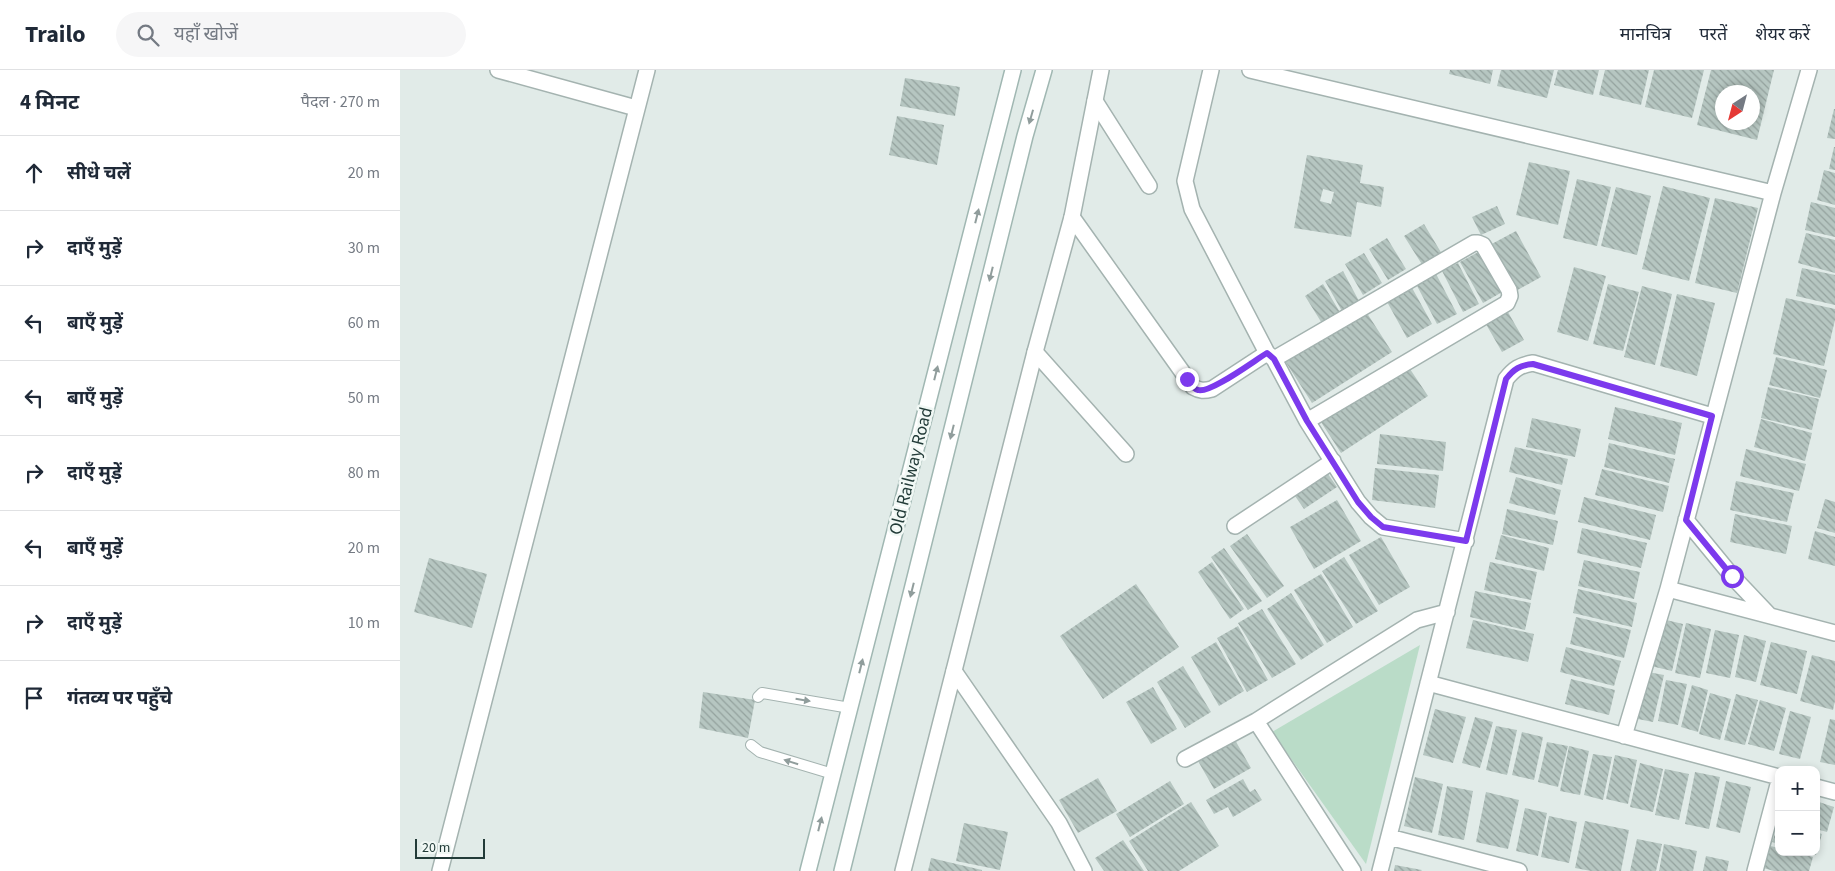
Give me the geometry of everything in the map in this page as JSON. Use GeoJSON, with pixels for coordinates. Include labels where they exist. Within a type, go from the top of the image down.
{"type":"FeatureCollection","features":[{"type":"Feature","properties":{"kind":"street"},"geometry":{"type":"LineString","coordinates":[[498,70],[636,108]]}},
{"type":"Feature","properties":{"kind":"street"},"geometry":{"type":"LineString","coordinates":[[440,871],[647,70]]}},
{"type":"Feature","properties":{"kind":"street","name":"Old Railway Road"},"geometry":{"type":"LineString","coordinates":[[808,871],[1014,70]]}},
{"type":"Feature","properties":{"kind":"street","name":"Old Railway Road"},"geometry":{"type":"LineString","coordinates":[[842,871],[1025,136],[1044,70]]}},
{"type":"Feature","properties":{"kind":"street"},"geometry":{"type":"LineString","coordinates":[[903,871],[1035,352],[1072,217],[1101,70]]}},
{"type":"Feature","properties":{"kind":"street"},"geometry":{"type":"LineString","coordinates":[[1211,70],[1185,181],[1192,209],[1271,356],[1307,421],[1358,502],[1371,517],[1383,527],[1466,541]]}},
{"type":"Feature","properties":{"kind":"street"},"geometry":{"type":"LineString","coordinates":[[1250,70],[1303,76],[1773,193]]}},
{"type":"Feature","properties":{"kind":"street"},"geometry":{"type":"LineString","coordinates":[[1624,736],[1668,589],[1712,416],[1809,70]]}},
{"type":"Feature","properties":{"kind":"street"},"geometry":{"type":"LineString","coordinates":[[1095,101],[1150,186]]}},
{"type":"Feature","properties":{"kind":"street"},"geometry":{"type":"LineString","coordinates":[[1072,217],[1193,387],[1198,390],[1212,389],[1474,243],[1478,242],[1482,245],[1509,290],[1510,296],[1507,303],[1307,421]]}},
{"type":"Feature","properties":{"kind":"street"},"geometry":{"type":"LineString","coordinates":[[1035,352],[1126,454]]}},
{"type":"Feature","properties":{"kind":"street"},"geometry":{"type":"LineString","coordinates":[[1380,871],[1506,379],[1513,370],[1522,364],[1533,364],[1712,416]]}},
{"type":"Feature","properties":{"kind":"street"},"geometry":{"type":"LineString","coordinates":[[1235,526],[1333,461]]}},
{"type":"Feature","properties":{"kind":"street"},"geometry":{"type":"LineString","coordinates":[[1686,520],[1732,576],[1769,615]]}},
{"type":"Feature","properties":{"kind":"street"},"geometry":{"type":"LineString","coordinates":[[1668,589],[1835,633]]}},
{"type":"Feature","properties":{"kind":"street"},"geometry":{"type":"LineString","coordinates":[[1186,759],[1256,721],[1417,620],[1447,612]]}},
{"type":"Feature","properties":{"kind":"street"},"geometry":{"type":"LineString","coordinates":[[954,671],[1058,823],[1084,871]]}},
{"type":"Feature","properties":{"kind":"street"},"geometry":{"type":"LineString","coordinates":[[1428,683],[1775,776]]}},
{"type":"Feature","properties":{"kind":"street"},"geometry":{"type":"LineString","coordinates":[[1256,721],[1353,871]]}},
{"type":"Feature","properties":{"kind":"street"},"geometry":{"type":"LineString","coordinates":[[1820,788],[1835,792]]}},
{"type":"Feature","properties":{"kind":"street"},"geometry":{"type":"LineString","coordinates":[[1755,871],[1775,796]]}},
{"type":"Feature","properties":{"kind":"street"},"geometry":{"type":"LineString","coordinates":[[1388,837],[1519,871]]}},
{"type":"Feature","properties":{"kind":"lane"},"geometry":{"type":"LineString","coordinates":[[758,697],[762,693],[850,708]]}},
{"type":"Feature","properties":{"kind":"lane"},"geometry":{"type":"LineString","coordinates":[[752,745],[760,752],[833,774]]}},
{"type":"Feature","properties":{"kind":"green space"},"geometry":{"type":"Polygon","coordinates":[[[1420,645],[1366,864],[1272,732],[1420,645]]]}},
{"type":"Feature","properties":{"kind":"building"},"geometry":{"type":"Polygon","coordinates":[[[1450,70],[1493,70],[1490,84],[1449,74],[1450,70]]]}},
{"type":"Feature","properties":{"kind":"building"},"geometry":{"type":"Polygon","coordinates":[[[1501,70],[1554,70],[1547,98],[1497,86],[1501,70]]]}},
{"type":"Feature","properties":{"kind":"building"},"geometry":{"type":"Polygon","coordinates":[[[1558,70],[1599,70],[1593,95],[1554,85],[1558,70]]]}},
{"type":"Feature","properties":{"kind":"building"},"geometry":{"type":"Polygon","coordinates":[[[1605,70],[1649,70],[1641,105],[1599,95],[1605,70]]]}},
{"type":"Feature","properties":{"kind":"building"},"geometry":{"type":"Polygon","coordinates":[[[1654,70],[1704,70],[1692,118],[1645,107],[1654,70]]]}},
{"type":"Feature","properties":{"kind":"building"},"geometry":{"type":"Polygon","coordinates":[[[1711,70],[1774,70],[1760,128],[1760,85],[1715,85],[1715,130],[1697,125],[1711,70]]]}},
{"type":"Feature","properties":{"kind":"building"},"geometry":{"type":"Polygon","coordinates":[[[905,78],[960,87],[955,116],[900,106],[905,78]]]}},
{"type":"Feature","properties":{"kind":"building"},"geometry":{"type":"Polygon","coordinates":[[[1835,109],[1835,139],[1827,138],[1835,109]]]}},
{"type":"Feature","properties":{"kind":"building"},"geometry":{"type":"Polygon","coordinates":[[[897,116],[944,125],[937,165],[889,155],[897,116]]]}},
{"type":"Feature","properties":{"kind":"building"},"geometry":{"type":"Polygon","coordinates":[[[1717,130],[1759,130],[1757,140],[1717,130]]]}},
{"type":"Feature","properties":{"kind":"building"},"geometry":{"type":"Polygon","coordinates":[[[1835,147],[1835,170],[1829,169],[1835,147]]]}},
{"type":"Feature","properties":{"kind":"building"},"geometry":{"type":"Polygon","coordinates":[[[1307,155],[1363,165],[1360,183],[1384,187],[1381,207],[1357,202],[1351,237],[1294,228],[1307,155]],[[1323,189],[1320,201],[1331,204],[1334,192],[1323,189]]]}},
{"type":"Feature","properties":{"kind":"building"},"geometry":{"type":"Polygon","coordinates":[[[1529,162],[1570,171],[1558,225],[1516,215],[1529,162]]]}},
{"type":"Feature","properties":{"kind":"building"},"geometry":{"type":"Polygon","coordinates":[[[1824,170],[1835,173],[1835,205],[1817,200],[1824,170]]]}},
{"type":"Feature","properties":{"kind":"building"},"geometry":{"type":"Polygon","coordinates":[[[1577,179],[1611,187],[1597,246],[1563,238],[1577,179]]]}},
{"type":"Feature","properties":{"kind":"building"},"geometry":{"type":"Polygon","coordinates":[[[1663,186],[1710,198],[1689,281],[1642,269],[1663,186]]]}},
{"type":"Feature","properties":{"kind":"building"},"geometry":{"type":"Polygon","coordinates":[[[1616,187],[1651,196],[1637,255],[1601,246],[1616,187]]]}},
{"type":"Feature","properties":{"kind":"building"},"geometry":{"type":"Polygon","coordinates":[[[1715,198],[1758,208],[1737,293],[1695,283],[1715,198]]]}},
{"type":"Feature","properties":{"kind":"building"},"geometry":{"type":"Polygon","coordinates":[[[1811,202],[1835,208],[1835,237],[1805,230],[1811,202]]]}},
{"type":"Feature","properties":{"kind":"building"},"geometry":{"type":"Polygon","coordinates":[[[1497,206],[1505,224],[1481,235],[1472,217],[1497,206]]]}},
{"type":"Feature","properties":{"kind":"building"},"geometry":{"type":"Polygon","coordinates":[[[1424,224],[1442,254],[1423,266],[1404,236],[1424,224]]]}},
{"type":"Feature","properties":{"kind":"building"},"geometry":{"type":"Polygon","coordinates":[[[1516,231],[1541,277],[1514,292],[1488,246],[1516,231]]]}},
{"type":"Feature","properties":{"kind":"building"},"geometry":{"type":"Polygon","coordinates":[[[1806,233],[1835,240],[1835,273],[1798,263],[1806,233]]]}},
{"type":"Feature","properties":{"kind":"building"},"geometry":{"type":"Polygon","coordinates":[[[1387,238],[1406,269],[1388,280],[1369,249],[1387,238]]]}},
{"type":"Feature","properties":{"kind":"building"},"geometry":{"type":"Polygon","coordinates":[[[1482,250],[1504,291],[1483,303],[1460,262],[1482,250]]]}},
{"type":"Feature","properties":{"kind":"building"},"geometry":{"type":"Polygon","coordinates":[[[1364,253],[1382,283],[1363,295],[1345,264],[1364,253]]]}},
{"type":"Feature","properties":{"kind":"building"},"geometry":{"type":"Polygon","coordinates":[[[1458,263],[1479,304],[1463,312],[1442,271],[1458,263]]]}},
{"type":"Feature","properties":{"kind":"building"},"geometry":{"type":"Polygon","coordinates":[[[1574,267],[1606,276],[1588,341],[1557,332],[1574,267]]]}},
{"type":"Feature","properties":{"kind":"building"},"geometry":{"type":"Polygon","coordinates":[[[1802,268],[1835,275],[1835,305],[1796,296],[1802,268]]]}},
{"type":"Feature","properties":{"kind":"building"},"geometry":{"type":"Polygon","coordinates":[[[1343,271],[1360,303],[1343,313],[1325,281],[1343,271]]]}},
{"type":"Feature","properties":{"kind":"building"},"geometry":{"type":"Polygon","coordinates":[[[1435,272],[1457,314],[1437,324],[1415,282],[1435,272]]]}},
{"type":"Feature","properties":{"kind":"building"},"geometry":{"type":"Polygon","coordinates":[[[1323,284],[1341,314],[1323,325],[1305,296],[1323,284]]]}},
{"type":"Feature","properties":{"kind":"building"},"geometry":{"type":"Polygon","coordinates":[[[1608,284],[1639,292],[1623,351],[1593,344],[1608,284]]]}},
{"type":"Feature","properties":{"kind":"building"},"geometry":{"type":"Polygon","coordinates":[[[1411,286],[1432,324],[1407,338],[1386,300],[1411,286]]]}},
{"type":"Feature","properties":{"kind":"building"},"geometry":{"type":"Polygon","coordinates":[[[1642,286],[1672,294],[1655,365],[1624,357],[1642,286]]]}},
{"type":"Feature","properties":{"kind":"building"},"geometry":{"type":"Polygon","coordinates":[[[1677,294],[1715,303],[1697,376],[1660,366],[1677,294]]]}},
{"type":"Feature","properties":{"kind":"building"},"geometry":{"type":"Polygon","coordinates":[[[1786,298],[1835,309],[1835,320],[1824,366],[1773,354],[1786,298]]]}},
{"type":"Feature","properties":{"kind":"building"},"geometry":{"type":"Polygon","coordinates":[[[1505,307],[1524,340],[1502,352],[1483,319],[1505,307]]]}},
{"type":"Feature","properties":{"kind":"building"},"geometry":{"type":"Polygon","coordinates":[[[1365,310],[1392,352],[1312,403],[1285,361],[1365,310]]]}},
{"type":"Feature","properties":{"kind":"building"},"geometry":{"type":"Polygon","coordinates":[[[1776,357],[1827,370],[1820,398],[1769,385],[1776,357]]]}},
{"type":"Feature","properties":{"kind":"building"},"geometry":{"type":"Polygon","coordinates":[[[1408,366],[1428,396],[1341,453],[1321,422],[1408,366]]]}},
{"type":"Feature","properties":{"kind":"building"},"geometry":{"type":"Polygon","coordinates":[[[1768,387],[1819,399],[1812,430],[1761,418],[1768,387]]]}},
{"type":"Feature","properties":{"kind":"building"},"geometry":{"type":"Polygon","coordinates":[[[1615,407],[1682,423],[1675,455],[1608,439],[1615,407]]]}},
{"type":"Feature","properties":{"kind":"building"},"geometry":{"type":"Polygon","coordinates":[[[1532,418],[1581,429],[1575,457],[1526,447],[1532,418]]]}},
{"type":"Feature","properties":{"kind":"building"},"geometry":{"type":"Polygon","coordinates":[[[1761,419],[1812,433],[1805,461],[1754,447],[1761,419]]]}},
{"type":"Feature","properties":{"kind":"building"},"geometry":{"type":"Polygon","coordinates":[[[1380,434],[1446,442],[1443,471],[1377,464],[1380,434]]]}},
{"type":"Feature","properties":{"kind":"building"},"geometry":{"type":"Polygon","coordinates":[[[1609,443],[1675,459],[1669,483],[1604,467],[1609,443]]]}},
{"type":"Feature","properties":{"kind":"building"},"geometry":{"type":"Polygon","coordinates":[[[1515,447],[1568,459],[1562,485],[1509,472],[1515,447]]]}},
{"type":"Feature","properties":{"kind":"building"},"geometry":{"type":"Polygon","coordinates":[[[1746,449],[1806,464],[1799,491],[1740,476],[1746,449]]]}},
{"type":"Feature","properties":{"kind":"building"},"geometry":{"type":"Polygon","coordinates":[[[1375,468],[1439,475],[1435,508],[1372,500],[1375,468]]]}},
{"type":"Feature","properties":{"kind":"building"},"geometry":{"type":"Polygon","coordinates":[[[1602,469],[1669,486],[1663,512],[1595,495],[1602,469]]]}},
{"type":"Feature","properties":{"kind":"building"},"geometry":{"type":"Polygon","coordinates":[[[1328,474],[1337,487],[1304,509],[1295,496],[1328,474]]]}},
{"type":"Feature","properties":{"kind":"building"},"geometry":{"type":"Polygon","coordinates":[[[1516,477],[1561,490],[1555,515],[1509,503],[1516,477]]]}},
{"type":"Feature","properties":{"kind":"building"},"geometry":{"type":"Polygon","coordinates":[[[1736,481],[1794,493],[1787,522],[1730,510],[1736,481]]]}},
{"type":"Feature","properties":{"kind":"building"},"geometry":{"type":"Polygon","coordinates":[[[1584,497],[1656,515],[1650,540],[1578,522],[1584,497]]]}},
{"type":"Feature","properties":{"kind":"building"},"geometry":{"type":"Polygon","coordinates":[[[1825,499],[1835,502],[1835,533],[1817,528],[1825,499]]]}},
{"type":"Feature","properties":{"kind":"building"},"geometry":{"type":"Polygon","coordinates":[[[1337,500],[1361,541],[1314,569],[1290,527],[1337,500]]]}},
{"type":"Feature","properties":{"kind":"building"},"geometry":{"type":"Polygon","coordinates":[[[1507,509],[1558,521],[1553,545],[1502,534],[1507,509]]]}},
{"type":"Feature","properties":{"kind":"building"},"geometry":{"type":"Polygon","coordinates":[[[1735,514],[1792,526],[1786,554],[1730,542],[1735,514]]]}},
{"type":"Feature","properties":{"kind":"building"},"geometry":{"type":"Polygon","coordinates":[[[1582,528],[1647,543],[1641,568],[1577,553],[1582,528]]]}},
{"type":"Feature","properties":{"kind":"building"},"geometry":{"type":"Polygon","coordinates":[[[1815,531],[1835,537],[1835,566],[1808,559],[1815,531]]]}},
{"type":"Feature","properties":{"kind":"building"},"geometry":{"type":"Polygon","coordinates":[[[1247,534],[1284,586],[1267,598],[1230,546],[1247,534]]]}},
{"type":"Feature","properties":{"kind":"building"},"geometry":{"type":"Polygon","coordinates":[[[1501,535],[1549,548],[1544,571],[1495,559],[1501,535]]]}},
{"type":"Feature","properties":{"kind":"building"},"geometry":{"type":"Polygon","coordinates":[[[1381,537],[1410,587],[1379,605],[1349,555],[1381,537]]]}},
{"type":"Feature","properties":{"kind":"building"},"geometry":{"type":"Polygon","coordinates":[[[1224,548],[1262,601],[1248,610],[1211,557],[1224,548]]]}},
{"type":"Feature","properties":{"kind":"building"},"geometry":{"type":"Polygon","coordinates":[[[1344,557],[1378,611],[1356,624],[1322,571],[1344,557]]]}},
{"type":"Feature","properties":{"kind":"building"},"geometry":{"type":"Polygon","coordinates":[[[429,558],[487,574],[472,628],[414,612],[429,558]]]}},
{"type":"Feature","properties":{"kind":"building"},"geometry":{"type":"Polygon","coordinates":[[[1584,560],[1640,572],[1634,599],[1578,586],[1584,560]]]}},
{"type":"Feature","properties":{"kind":"building"},"geometry":{"type":"Polygon","coordinates":[[[1212,562],[1244,609],[1230,619],[1198,572],[1212,562]]]}},
{"type":"Feature","properties":{"kind":"building"},"geometry":{"type":"Polygon","coordinates":[[[1490,562],[1537,572],[1531,600],[1484,590],[1490,562]]]}},
{"type":"Feature","properties":{"kind":"building"},"geometry":{"type":"Polygon","coordinates":[[[1321,574],[1353,627],[1327,643],[1294,590],[1321,574]]]}},
{"type":"Feature","properties":{"kind":"building"},"geometry":{"type":"Polygon","coordinates":[[[1136,584],[1179,647],[1103,699],[1060,636],[1136,584]]]}},
{"type":"Feature","properties":{"kind":"building"},"geometry":{"type":"Polygon","coordinates":[[[1578,589],[1637,603],[1632,627],[1573,613],[1578,589]]]}},
{"type":"Feature","properties":{"kind":"building"},"geometry":{"type":"Polygon","coordinates":[[[1475,591],[1531,603],[1525,630],[1470,617],[1475,591]]]}},
{"type":"Feature","properties":{"kind":"building"},"geometry":{"type":"Polygon","coordinates":[[[1291,593],[1324,645],[1301,660],[1267,609],[1291,593]]]}},
{"type":"Feature","properties":{"kind":"building"},"geometry":{"type":"Polygon","coordinates":[[[1262,609],[1296,664],[1272,678],[1238,623],[1262,609]]]}},
{"type":"Feature","properties":{"kind":"building"},"geometry":{"type":"Polygon","coordinates":[[[1576,617],[1631,630],[1624,658],[1570,644],[1576,617]]]}},
{"type":"Feature","properties":{"kind":"building"},"geometry":{"type":"Polygon","coordinates":[[[1662,619],[1683,624],[1672,671],[1651,666],[1662,619]]]}},
{"type":"Feature","properties":{"kind":"building"},"geometry":{"type":"Polygon","coordinates":[[[1473,620],[1534,634],[1528,662],[1466,648],[1473,620]]]}},
{"type":"Feature","properties":{"kind":"building"},"geometry":{"type":"Polygon","coordinates":[[[1686,623],[1711,629],[1700,678],[1675,673],[1686,623]]]}},
{"type":"Feature","properties":{"kind":"building"},"geometry":{"type":"Polygon","coordinates":[[[1238,626],[1268,680],[1247,692],[1217,638],[1238,626]]]}},
{"type":"Feature","properties":{"kind":"building"},"geometry":{"type":"Polygon","coordinates":[[[1715,630],[1739,635],[1730,678],[1706,673],[1715,630]]]}},
{"type":"Feature","properties":{"kind":"building"},"geometry":{"type":"Polygon","coordinates":[[[1744,635],[1766,641],[1756,682],[1735,677],[1744,635]]]}},
{"type":"Feature","properties":{"kind":"building"},"geometry":{"type":"Polygon","coordinates":[[[1216,642],[1244,691],[1219,706],[1191,657],[1216,642]]]}},
{"type":"Feature","properties":{"kind":"building"},"geometry":{"type":"Polygon","coordinates":[[[1771,642],[1807,651],[1797,694],[1760,685],[1771,642]]]}},
{"type":"Feature","properties":{"kind":"building"},"geometry":{"type":"Polygon","coordinates":[[[1566,647],[1621,661],[1614,686],[1560,672],[1566,647]]]}},
{"type":"Feature","properties":{"kind":"building"},"geometry":{"type":"Polygon","coordinates":[[[1812,655],[1835,661],[1835,701],[1833,710],[1800,701],[1812,655]]]}},
{"type":"Feature","properties":{"kind":"building"},"geometry":{"type":"Polygon","coordinates":[[[1183,666],[1211,712],[1185,728],[1157,682],[1183,666]]]}},
{"type":"Feature","properties":{"kind":"building"},"geometry":{"type":"Polygon","coordinates":[[[1648,672],[1664,675],[1653,722],[1638,719],[1648,672]]]}},
{"type":"Feature","properties":{"kind":"building"},"geometry":{"type":"Polygon","coordinates":[[[1571,679],[1615,690],[1609,715],[1565,704],[1571,679]]]}},
{"type":"Feature","properties":{"kind":"building"},"geometry":{"type":"Polygon","coordinates":[[[1666,680],[1687,684],[1678,725],[1658,721],[1666,680]]]}},
{"type":"Feature","properties":{"kind":"building"},"geometry":{"type":"Polygon","coordinates":[[[1692,685],[1708,690],[1698,732],[1681,727],[1692,685]]]}},
{"type":"Feature","properties":{"kind":"building"},"geometry":{"type":"Polygon","coordinates":[[[1153,687],[1177,729],[1151,744],[1126,702],[1153,687]]]}},
{"type":"Feature","properties":{"kind":"building"},"geometry":{"type":"Polygon","coordinates":[[[703,692],[755,700],[748,738],[699,728],[703,692]]]}},
{"type":"Feature","properties":{"kind":"building"},"geometry":{"type":"Polygon","coordinates":[[[1710,693],[1731,699],[1720,740],[1699,734],[1710,693]]]}},
{"type":"Feature","properties":{"kind":"building"},"geometry":{"type":"Polygon","coordinates":[[[1736,694],[1758,700],[1745,745],[1724,740],[1736,694]]]}},
{"type":"Feature","properties":{"kind":"building"},"geometry":{"type":"Polygon","coordinates":[[[1760,700],[1786,708],[1774,751],[1748,744],[1760,700]]]}},
{"type":"Feature","properties":{"kind":"building"},"geometry":{"type":"Polygon","coordinates":[[[1435,709],[1466,717],[1453,763],[1423,755],[1435,709]]]}},
{"type":"Feature","properties":{"kind":"building"},"geometry":{"type":"Polygon","coordinates":[[[1790,711],[1811,717],[1800,759],[1779,754],[1790,711]]]}},
{"type":"Feature","properties":{"kind":"building"},"geometry":{"type":"Polygon","coordinates":[[[1475,717],[1493,722],[1480,768],[1462,763],[1475,717]]]}},
{"type":"Feature","properties":{"kind":"building"},"geometry":{"type":"Polygon","coordinates":[[[1830,719],[1835,720],[1835,765],[1820,762],[1830,719]]]}},
{"type":"Feature","properties":{"kind":"building"},"geometry":{"type":"Polygon","coordinates":[[[1496,726],[1517,730],[1507,775],[1486,770],[1496,726]]]}},
{"type":"Feature","properties":{"kind":"building"},"geometry":{"type":"Polygon","coordinates":[[[1522,732],[1543,737],[1534,780],[1512,775],[1522,732]]]}},
{"type":"Feature","properties":{"kind":"building"},"geometry":{"type":"Polygon","coordinates":[[[1235,740],[1251,768],[1214,789],[1198,761],[1235,740]]]}},
{"type":"Feature","properties":{"kind":"building"},"geometry":{"type":"Polygon","coordinates":[[[1547,742],[1568,746],[1558,787],[1538,782],[1547,742]]]}},
{"type":"Feature","properties":{"kind":"building"},"geometry":{"type":"Polygon","coordinates":[[[1569,746],[1589,751],[1580,795],[1560,791],[1569,746]]]}},
{"type":"Feature","properties":{"kind":"building"},"geometry":{"type":"Polygon","coordinates":[[[1593,754],[1612,757],[1603,800],[1584,795],[1593,754]]]}},
{"type":"Feature","properties":{"kind":"building"},"geometry":{"type":"Polygon","coordinates":[[[1615,755],[1637,760],[1628,804],[1606,799],[1615,755]]]}},
{"type":"Feature","properties":{"kind":"building"},"geometry":{"type":"Polygon","coordinates":[[[1640,763],[1663,769],[1653,812],[1630,807],[1640,763]]]}},
{"type":"Feature","properties":{"kind":"building"},"geometry":{"type":"Polygon","coordinates":[[[1665,769],[1689,774],[1679,820],[1655,815],[1665,769]]]}},
{"type":"Feature","properties":{"kind":"building"},"geometry":{"type":"Polygon","coordinates":[[[1695,772],[1720,777],[1709,829],[1685,824],[1695,772]]]}},
{"type":"Feature","properties":{"kind":"building"},"geometry":{"type":"Polygon","coordinates":[[[1415,777],[1443,784],[1432,833],[1404,826],[1415,777]]]}},
{"type":"Feature","properties":{"kind":"building"},"geometry":{"type":"Polygon","coordinates":[[[1098,778],[1117,811],[1078,833],[1059,800],[1098,778]]]}},
{"type":"Feature","properties":{"kind":"building"},"geometry":{"type":"Polygon","coordinates":[[[1243,779],[1250,792],[1255,789],[1262,800],[1233,817],[1228,807],[1214,814],[1206,800],[1243,779]]]}},
{"type":"Feature","properties":{"kind":"building"},"geometry":{"type":"Polygon","coordinates":[[[1170,781],[1184,804],[1130,837],[1116,814],[1170,781]]]}},
{"type":"Feature","properties":{"kind":"building"},"geometry":{"type":"Polygon","coordinates":[[[1726,781],[1751,787],[1740,833],[1716,827],[1726,781]]]}},
{"type":"Feature","properties":{"kind":"building"},"geometry":{"type":"Polygon","coordinates":[[[1447,786],[1473,791],[1464,840],[1438,835],[1447,786]]]}},
{"type":"Feature","properties":{"kind":"building"},"geometry":{"type":"Polygon","coordinates":[[[1486,792],[1519,800],[1508,849],[1476,842],[1486,792]]]}},
{"type":"Feature","properties":{"kind":"building"},"geometry":{"type":"Polygon","coordinates":[[[1191,802],[1219,846],[1179,871],[1148,871],[1129,841],[1191,802]]]}},
{"type":"Feature","properties":{"kind":"building"},"geometry":{"type":"Polygon","coordinates":[[[1820,802],[1834,807],[1827,832],[1820,830],[1820,802]]]}},
{"type":"Feature","properties":{"kind":"building"},"geometry":{"type":"Polygon","coordinates":[[[1525,808],[1547,813],[1538,856],[1516,851],[1525,808]]]}},
{"type":"Feature","properties":{"kind":"building"},"geometry":{"type":"Polygon","coordinates":[[[1549,816],[1577,822],[1569,863],[1541,857],[1549,816]]]}},
{"type":"Feature","properties":{"kind":"building"},"geometry":{"type":"Polygon","coordinates":[[[1585,821],[1629,830],[1621,871],[1591,871],[1575,868],[1585,821]]]}},
{"type":"Feature","properties":{"kind":"building"},"geometry":{"type":"Polygon","coordinates":[[[964,823],[1008,832],[1000,870],[956,861],[964,823]]]}},
{"type":"Feature","properties":{"kind":"building"},"geometry":{"type":"Polygon","coordinates":[[[1637,839],[1662,844],[1656,871],[1630,871],[1637,839]]]}},
{"type":"Feature","properties":{"kind":"building"},"geometry":{"type":"Polygon","coordinates":[[[1123,840],[1144,871],[1104,871],[1095,858],[1123,840]]]}},
{"type":"Feature","properties":{"kind":"building"},"geometry":{"type":"Polygon","coordinates":[[[1664,844],[1697,851],[1693,871],[1659,871],[1664,844]]]}},
{"type":"Feature","properties":{"kind":"building"},"geometry":{"type":"Polygon","coordinates":[[[1766,845],[1775,847],[1775,856],[1813,857],[1809,871],[1774,871],[1760,867],[1766,845]]]}},
{"type":"Feature","properties":{"kind":"building"},"geometry":{"type":"Polygon","coordinates":[[[1706,856],[1729,861],[1727,871],[1703,871],[1706,856]]]}},
{"type":"Feature","properties":{"kind":"building"},"geometry":{"type":"Polygon","coordinates":[[[931,858],[982,870],[982,871],[928,871],[931,858]]]}},
{"type":"Feature","properties":{"kind":"building"},"geometry":{"type":"Polygon","coordinates":[[[1395,865],[1422,870],[1394,871],[1395,865]]]}},
{"type":"Feature","properties":{"kind":"route"},"geometry":{"type":"LineString","coordinates":[[1187,379],[1198,390],[1212,389],[1267,353],[1274,359],[1307,421],[1358,502],[1371,517],[1383,527],[1466,541],[1506,379],[1513,370],[1522,364],[1533,364],[1712,416],[1686,520],[1732,576]]}}]}
